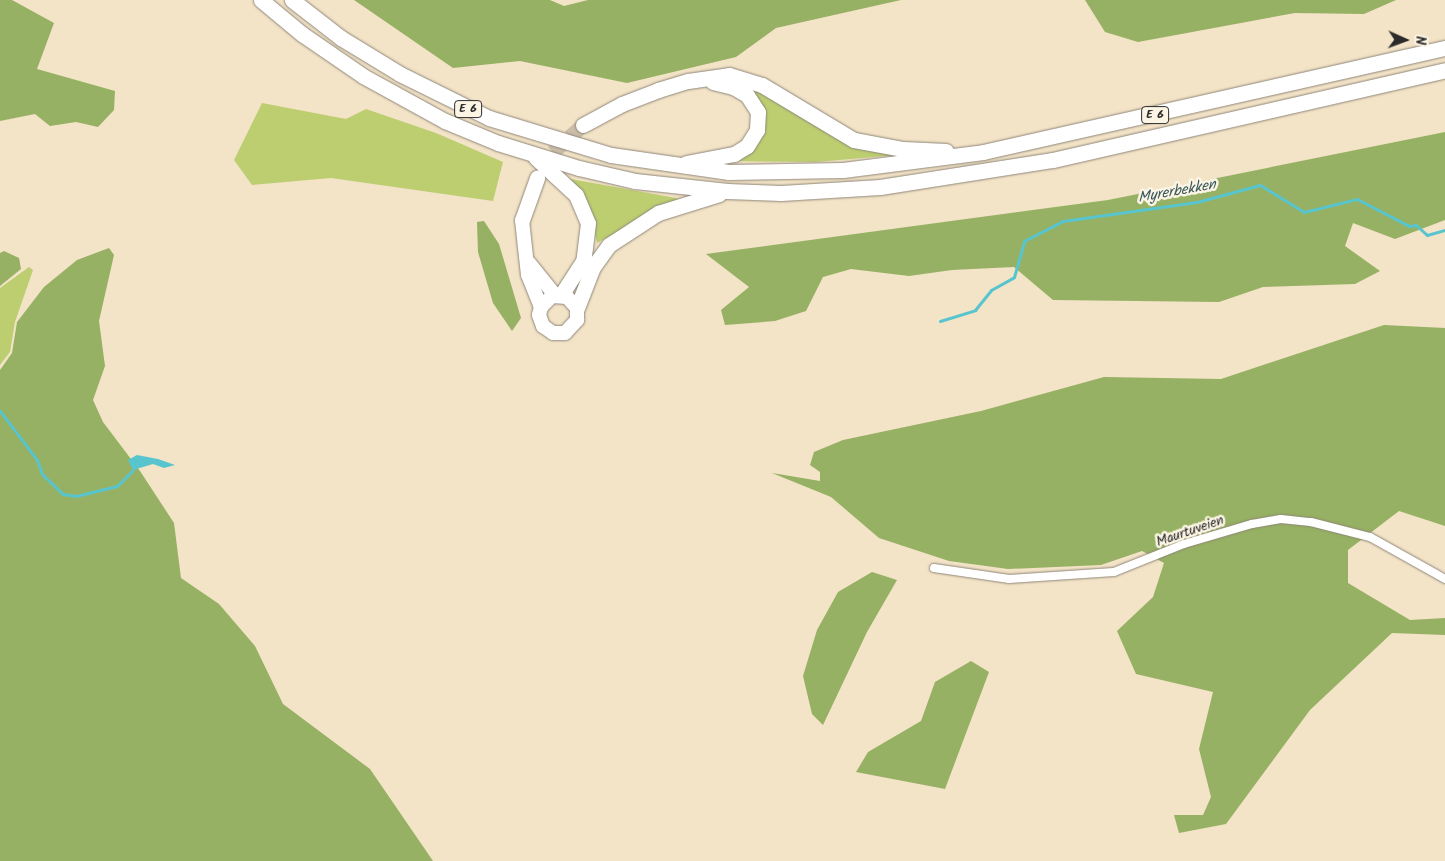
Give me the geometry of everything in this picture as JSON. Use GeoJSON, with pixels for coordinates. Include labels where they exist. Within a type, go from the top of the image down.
{"type":"FeatureCollection","features":[{"type":"Feature","properties":{"kind":"highway","name":"E 6"},"geometry":{"type":"LineString","coordinates":[[261,0],[295,28],[363,76],[420,108],[531,154],[635,181],[727,191],[781,193],[880,187],[1054,160],[1445,70]]}},
{"type":"Feature","properties":{"kind":"highway","name":"E 6"},"geometry":{"type":"LineString","coordinates":[[292,0],[364,52],[463,107],[526,131],[584,149],[668,166],[729,172],[813,172],[983,152],[1445,48]]}},
{"type":"Feature","properties":{"kind":"highway","name":"E 6"},"geometry":{"type":"LineString","coordinates":[[582,125],[633,100],[702,79],[729,75],[752,81],[834,131],[870,145],[903,150],[983,152]]}},
{"type":"Feature","properties":{"kind":"highway","name":"E 6"},"geometry":{"type":"LineString","coordinates":[[668,166],[734,154],[748,146],[756,135],[758,112],[747,95],[733,87],[702,79]]}},
{"type":"Feature","properties":{"kind":"highway","name":"E 6"},"geometry":{"type":"LineString","coordinates":[[531,154],[570,188],[580,202],[588,223],[589,237],[583,261],[558,295],[541,306]]}},
{"type":"Feature","properties":{"kind":"highway","name":"E 6"},"geometry":{"type":"LineString","coordinates":[[537,178],[522,220],[529,263],[528,275],[541,306],[539,315],[543,326],[559,334],[575,326],[577,308],[593,267],[610,245],[658,213],[727,191]]}},
{"type":"Feature","properties":{"kind":"highway","name":"E 6"},"geometry":{"type":"LineString","coordinates":[[529,263],[558,295],[572,300],[577,308]]}},
{"type":"Feature","properties":{"kind":"street","name":"Maurtuveien"},"geometry":{"type":"LineString","coordinates":[[934,568],[1009,579],[1114,572],[1184,544],[1252,524],[1281,519],[1311,522],[1370,537],[1445,579]]}},
{"type":"Feature","properties":{"kind":"green space"},"geometry":{"type":"Polygon","coordinates":[[[0,0],[12,0],[54,23],[37,69],[115,91],[114,110],[98,127],[76,122],[50,126],[35,114],[0,121],[0,0]]]}},
{"type":"Feature","properties":{"kind":"green space"},"geometry":{"type":"Polygon","coordinates":[[[354,0],[550,0],[564,6],[588,0],[901,0],[776,28],[736,57],[627,83],[520,61],[453,68],[354,0]]]}},
{"type":"Feature","properties":{"kind":"green space"},"geometry":{"type":"Polygon","coordinates":[[[1085,0],[1396,0],[1364,14],[1295,13],[1138,42],[1105,32],[1085,0]]]}},
{"type":"Feature","properties":{"kind":"green space"},"geometry":{"type":"Polygon","coordinates":[[[741,82],[897,155],[816,162],[729,161],[761,136],[741,82]]]}},
{"type":"Feature","properties":{"kind":"green space"},"geometry":{"type":"Polygon","coordinates":[[[262,103],[346,119],[366,109],[436,133],[503,162],[493,201],[331,178],[252,185],[234,160],[262,103]]]}},
{"type":"Feature","properties":{"kind":"green space"},"geometry":{"type":"Polygon","coordinates":[[[1445,132],[1445,220],[1395,239],[1353,223],[1345,246],[1380,271],[1355,284],[1263,287],[1219,302],[1053,300],[1014,267],[952,270],[909,276],[851,269],[823,277],[806,311],[775,321],[725,325],[721,310],[749,287],[706,254],[1108,200],[1445,132]]]}},
{"type":"Feature","properties":{"kind":"green space"},"geometry":{"type":"Polygon","coordinates":[[[565,178],[678,199],[597,243],[588,203],[565,178]]]}},
{"type":"Feature","properties":{"kind":"green space"},"geometry":{"type":"Polygon","coordinates":[[[484,221],[499,244],[521,318],[512,331],[493,303],[478,252],[477,222],[484,221]]]}},
{"type":"Feature","properties":{"kind":"green space"},"geometry":{"type":"Polygon","coordinates":[[[109,248],[114,255],[99,321],[105,366],[93,400],[103,422],[140,471],[174,523],[181,578],[219,604],[255,646],[283,704],[370,769],[433,861],[0,861],[0,370],[12,353],[17,322],[44,287],[77,260],[109,248]]]}},
{"type":"Feature","properties":{"kind":"green space"},"geometry":{"type":"Polygon","coordinates":[[[4,251],[19,258],[21,269],[0,286],[0,253],[4,251]]]}},
{"type":"Feature","properties":{"kind":"green space"},"geometry":{"type":"Polygon","coordinates":[[[29,267],[33,270],[15,322],[10,352],[0,365],[0,288],[29,267]]]}},
{"type":"Feature","properties":{"kind":"green space"},"geometry":{"type":"Polygon","coordinates":[[[1384,325],[1445,328],[1445,526],[1399,511],[1348,550],[1348,583],[1410,620],[1445,618],[1445,635],[1392,633],[1310,710],[1226,824],[1179,833],[1174,815],[1203,815],[1211,797],[1199,749],[1213,692],[1136,674],[1117,631],[1153,597],[1164,563],[1142,551],[1101,565],[1008,569],[949,561],[879,538],[831,497],[772,473],[820,481],[820,472],[810,465],[814,452],[843,440],[981,411],[1104,377],[1221,379],[1384,325]]]}},
{"type":"Feature","properties":{"kind":"green space"},"geometry":{"type":"Polygon","coordinates":[[[872,572],[897,580],[867,632],[823,725],[812,714],[803,676],[817,630],[838,592],[872,572]]]}},
{"type":"Feature","properties":{"kind":"green space"},"geometry":{"type":"Polygon","coordinates":[[[971,661],[989,672],[945,789],[856,772],[868,752],[921,721],[935,682],[971,661]]]}},
{"type":"Feature","properties":{"kind":"water"},"geometry":{"type":"Polygon","coordinates":[[[137,455],[175,465],[164,468],[153,464],[133,470],[128,460],[137,455]]]}},
{"type":"Feature","properties":{"kind":"waterway","name":"Myrerbekken"},"geometry":{"type":"LineString","coordinates":[[940,321],[975,310],[991,290],[1014,277],[1024,241],[1063,221],[1197,202],[1260,185],[1304,212],[1357,199],[1409,226],[1416,225],[1427,235],[1445,230]]}},
{"type":"Feature","properties":{"kind":"waterway","name":"Myrerbekken"},"geometry":{"type":"LineString","coordinates":[[0,411],[37,460],[42,474],[63,494],[76,496],[117,486],[133,470]]}},
{"type":"Feature","properties":{"kind":"tunnel"},"geometry":{"type":"LineString","coordinates":[[542,170],[553,152],[583,125]]}}]}
